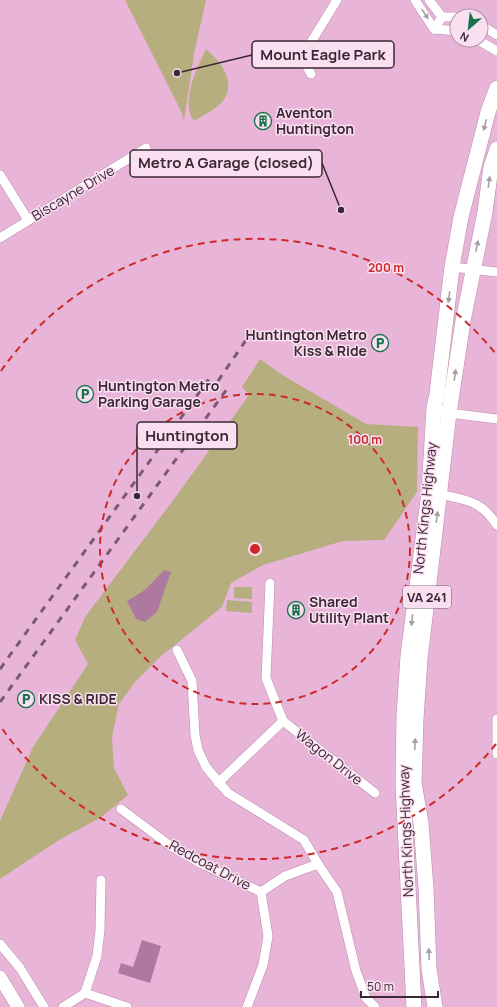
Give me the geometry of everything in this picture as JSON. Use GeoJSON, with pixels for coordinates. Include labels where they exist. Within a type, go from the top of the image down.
{"type":"FeatureCollection","features":[{"type":"Feature","properties":{"kind":"main road","name":"North Kings Highway"},"geometry":{"type":"LineString","coordinates":[[435,1007],[429,969],[426,888],[421,823],[414,771],[420,659],[434,493],[434,408],[437,394],[452,267],[469,182],[488,112],[497,88]]}},
{"type":"Feature","properties":{"kind":"main road","name":"North Kings Highway"},"geometry":{"type":"LineString","coordinates":[[414,1007],[404,825],[403,761],[408,656],[434,493],[450,413],[472,269],[484,212],[491,167],[497,149]]}},
{"type":"Feature","properties":{"kind":"main road"},"geometry":{"type":"LineString","coordinates":[[0,977],[18,1007]]}},
{"type":"Feature","properties":{"kind":"street"},"geometry":{"type":"LineString","coordinates":[[312,74],[305,64],[305,52],[337,0]]}},
{"type":"Feature","properties":{"kind":"street"},"geometry":{"type":"LineString","coordinates":[[415,0],[434,29]]}},
{"type":"Feature","properties":{"kind":"street"},"geometry":{"type":"LineString","coordinates":[[430,0],[442,17]]}},
{"type":"Feature","properties":{"kind":"street"},"geometry":{"type":"LineString","coordinates":[[434,29],[442,17]]}},
{"type":"Feature","properties":{"kind":"street"},"geometry":{"type":"LineString","coordinates":[[442,17],[449,17]]}},
{"type":"Feature","properties":{"kind":"street"},"geometry":{"type":"LineString","coordinates":[[434,29],[449,30]]}},
{"type":"Feature","properties":{"kind":"street","name":"Biscayne Drive"},"geometry":{"type":"LineString","coordinates":[[0,238],[146,148]]}},
{"type":"Feature","properties":{"kind":"street"},"geometry":{"type":"LineString","coordinates":[[0,175],[28,220]]}},
{"type":"Feature","properties":{"kind":"street"},"geometry":{"type":"LineString","coordinates":[[452,267],[497,272]]}},
{"type":"Feature","properties":{"kind":"street"},"geometry":{"type":"LineString","coordinates":[[434,408],[450,413],[497,419]]}},
{"type":"Feature","properties":{"kind":"street"},"geometry":{"type":"LineString","coordinates":[[434,493],[474,502],[482,507],[497,525]]}},
{"type":"Feature","properties":{"kind":"street","name":"Wagon Drive"},"geometry":{"type":"LineString","coordinates":[[270,583],[266,678],[283,721],[375,794]]}},
{"type":"Feature","properties":{"kind":"street"},"geometry":{"type":"LineString","coordinates":[[177,650],[192,680],[195,735],[198,750],[206,767],[228,793],[304,840],[337,892],[356,971],[366,998],[374,1007]]}},
{"type":"Feature","properties":{"kind":"street"},"geometry":{"type":"LineString","coordinates":[[497,719],[497,754]]}},
{"type":"Feature","properties":{"kind":"street","name":"Wagon Drive"},"geometry":{"type":"LineString","coordinates":[[218,783],[283,721]]}},
{"type":"Feature","properties":{"kind":"street","name":"Redcoat Drive"},"geometry":{"type":"LineString","coordinates":[[121,809],[172,847],[202,864],[261,892]]}},
{"type":"Feature","properties":{"kind":"street","name":"Redcoat Drive"},"geometry":{"type":"LineString","coordinates":[[261,892],[285,876],[318,864]]}},
{"type":"Feature","properties":{"kind":"street"},"geometry":{"type":"LineString","coordinates":[[62,1007],[85,993],[97,956],[100,930],[101,880]]}},
{"type":"Feature","properties":{"kind":"street","name":"Redcoat Drive"},"geometry":{"type":"LineString","coordinates":[[248,1007],[263,965],[268,936],[261,892]]}},
{"type":"Feature","properties":{"kind":"street"},"geometry":{"type":"LineString","coordinates":[[0,944],[20,968],[44,1007]]}},
{"type":"Feature","properties":{"kind":"street"},"geometry":{"type":"LineString","coordinates":[[85,993],[127,1007]]}},
{"type":"Feature","properties":{"kind":"shaded area"},"geometry":{"type":"Polygon","coordinates":[[[125,0],[206,0],[194,54],[184,121],[182,113],[125,0]]]}},
{"type":"Feature","properties":{"kind":"shaded area"},"geometry":{"type":"Polygon","coordinates":[[[206,49],[222,66],[228,80],[227,94],[223,101],[213,110],[194,121],[190,113],[189,95],[198,65],[206,49]]]}},
{"type":"Feature","properties":{"kind":"shaded area"},"geometry":{"type":"Polygon","coordinates":[[[260,359],[284,376],[366,424],[418,427],[417,492],[384,540],[343,541],[263,565],[231,583],[222,607],[160,657],[135,682],[119,704],[112,737],[114,768],[128,795],[100,818],[59,840],[0,879],[0,821],[33,747],[88,664],[75,640],[85,617],[180,491],[249,395],[242,387],[260,359]]]}},
{"type":"Feature","properties":{"kind":"shaded area"},"geometry":{"type":"Polygon","coordinates":[[[164,570],[171,572],[157,612],[145,622],[136,619],[127,601],[145,590],[164,570]]]}},
{"type":"Feature","properties":{"kind":"shaded area"},"geometry":{"type":"Polygon","coordinates":[[[234,587],[252,587],[252,599],[234,598],[234,587]]]}},
{"type":"Feature","properties":{"kind":"shaded area"},"geometry":{"type":"Polygon","coordinates":[[[227,600],[252,602],[252,613],[226,611],[227,600]]]}},
{"type":"Feature","properties":{"kind":"shaded area"},"geometry":{"type":"Polygon","coordinates":[[[142,940],[161,946],[150,983],[118,973],[121,963],[133,967],[142,940]]]}},
{"type":"Feature","properties":{"kind":"railway"},"geometry":{"type":"LineString","coordinates":[[218,381],[246,340]]}},
{"type":"Feature","properties":{"kind":"railway"},"geometry":{"type":"LineString","coordinates":[[0,669],[211,376]]}},
{"type":"Feature","properties":{"kind":"railway"},"geometry":{"type":"LineString","coordinates":[[0,702],[227,389]]}},
{"type":"Feature","properties":{"kind":"place","name":"Mount Eagle Park"},"geometry":{"type":"Point","coordinates":[177,73]}},
{"type":"Feature","properties":{"kind":"place","name":"Aventon Huntington"},"geometry":{"type":"Point","coordinates":[263,121]}},
{"type":"Feature","properties":{"kind":"place","name":"Metro A Garage (closed)"},"geometry":{"type":"Point","coordinates":[341,210]}},
{"type":"Feature","properties":{"kind":"place","name":"Huntington Metro Kiss & Ride"},"geometry":{"type":"Point","coordinates":[380,343]}},
{"type":"Feature","properties":{"kind":"place","name":"Huntington Metro Parking Garage"},"geometry":{"type":"Point","coordinates":[85,394]}},
{"type":"Feature","properties":{"kind":"place","name":"Huntington"},"geometry":{"type":"Point","coordinates":[137,496]}},
{"type":"Feature","properties":{"kind":"place","name":"Shared Utility Plant"},"geometry":{"type":"Point","coordinates":[296,610]}},
{"type":"Feature","properties":{"kind":"place","name":"KISS & RIDE"},"geometry":{"type":"Point","coordinates":[26,699]}}]}
